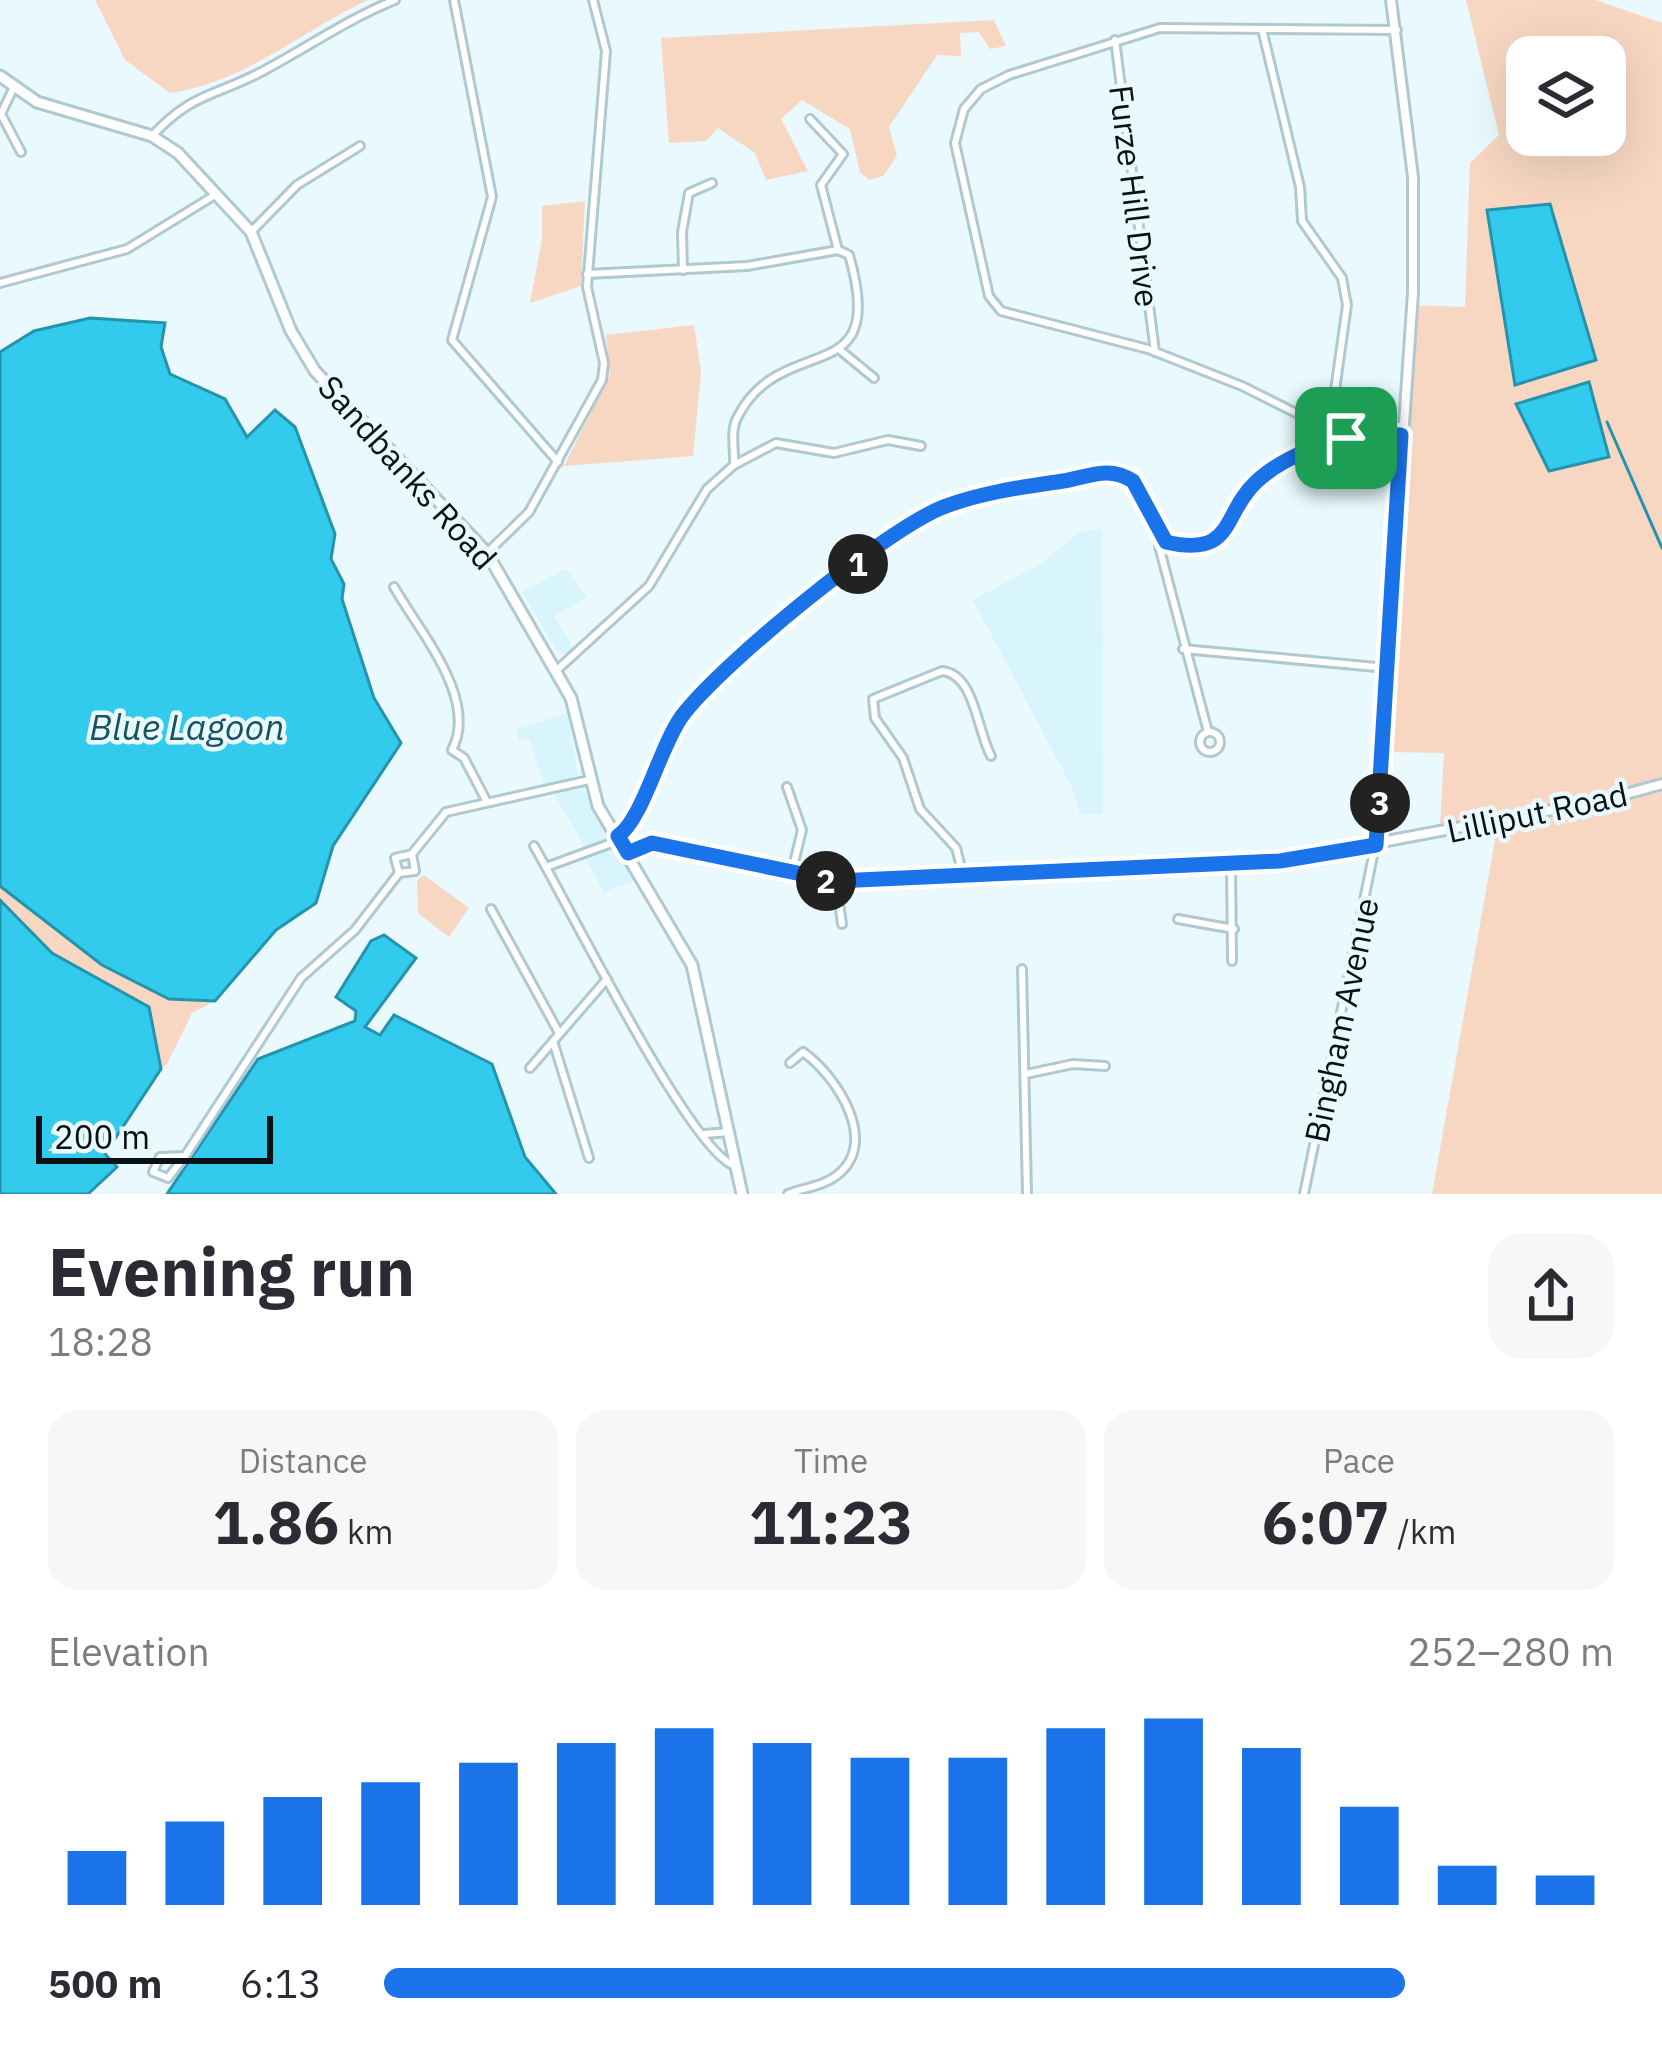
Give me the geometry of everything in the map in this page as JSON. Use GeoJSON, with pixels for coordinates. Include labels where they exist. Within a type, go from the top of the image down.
{"type":"FeatureCollection","features":[{"type":"Feature","properties":{"kind":"main road","name":"Sandbanks Road"},"geometry":{"type":"LineString","coordinates":[[0,76],[13,89],[58,110],[152,136],[178,152],[251,232],[304,355],[487,553],[558,669],[578,716],[590,780],[692,965],[742,1194]]}},
{"type":"Feature","properties":{"kind":"street"},"geometry":{"type":"LineString","coordinates":[[152,136],[184,103],[244,81],[359,14],[395,0]]}},
{"type":"Feature","properties":{"kind":"street"},"geometry":{"type":"LineString","coordinates":[[454,0],[492,197],[452,340],[558,462]]}},
{"type":"Feature","properties":{"kind":"street"},"geometry":{"type":"LineString","coordinates":[[487,553],[520,524],[558,462],[603,372],[587,274],[606,51],[593,0]]}},
{"type":"Feature","properties":{"kind":"street"},"geometry":{"type":"LineString","coordinates":[[1376,845],[1413,293],[1413,178],[1391,0]]}},
{"type":"Feature","properties":{"kind":"street"},"geometry":{"type":"LineString","coordinates":[[1346,438],[1155,352],[1001,310],[989,296],[955,142],[964,109],[980,89],[1160,28],[1396,30]]}},
{"type":"Feature","properties":{"kind":"street"},"geometry":{"type":"LineString","coordinates":[[1262,29],[1300,187],[1301,221],[1342,278],[1347,305],[1330,428]]}},
{"type":"Feature","properties":{"kind":"street","name":"Furze Hill Drive"},"geometry":{"type":"LineString","coordinates":[[1114,40],[1155,352]]}},
{"type":"Feature","properties":{"kind":"street"},"geometry":{"type":"LineString","coordinates":[[13,89],[1,114],[21,152]]}},
{"type":"Feature","properties":{"kind":"street"},"geometry":{"type":"LineString","coordinates":[[810,119],[842,149],[841,160],[825,175],[821,192],[838,250]]}},
{"type":"Feature","properties":{"kind":"street"},"geometry":{"type":"LineString","coordinates":[[251,232],[297,184],[360,146]]}},
{"type":"Feature","properties":{"kind":"street"},"geometry":{"type":"LineString","coordinates":[[683,270],[682,232],[689,193],[712,183]]}},
{"type":"Feature","properties":{"kind":"street"},"geometry":{"type":"LineString","coordinates":[[0,283],[127,249],[218,193]]}},
{"type":"Feature","properties":{"kind":"street"},"geometry":{"type":"LineString","coordinates":[[587,274],[683,270],[838,250],[850,255],[860,305],[858,329],[840,350],[770,379],[735,422],[734,465]]}},
{"type":"Feature","properties":{"kind":"street"},"geometry":{"type":"LineString","coordinates":[[840,350],[874,378]]}},
{"type":"Feature","properties":{"kind":"street"},"geometry":{"type":"LineString","coordinates":[[1162,540],[1181,545],[1214,541],[1227,532],[1262,477],[1346,438],[1401,435]]}},
{"type":"Feature","properties":{"kind":"street"},"geometry":{"type":"LineString","coordinates":[[558,669],[649,586],[695,507],[734,465],[776,443],[835,453],[888,440],[921,446]]}},
{"type":"Feature","properties":{"kind":"street"},"geometry":{"type":"LineString","coordinates":[[546,867],[619,838],[631,825],[668,738],[702,692],[766,635],[923,516],[996,491],[1108,472],[1137,486],[1162,540],[1159,547],[1183,649],[1208,732]]}},
{"type":"Feature","properties":{"kind":"street"},"geometry":{"type":"LineString","coordinates":[[394,587],[455,696],[460,717],[452,750],[464,758],[487,802]]}},
{"type":"Feature","properties":{"kind":"street"},"geometry":{"type":"LineString","coordinates":[[1183,649],[1387,668]]}},
{"type":"Feature","properties":{"kind":"street"},"geometry":{"type":"LineString","coordinates":[[963,875],[956,848],[920,809],[903,758],[875,718],[873,699],[942,670],[953,672],[963,681],[991,756]]}},
{"type":"Feature","properties":{"kind":"street"},"geometry":{"type":"LineString","coordinates":[[399,873],[395,859],[412,854],[446,812],[590,780]]}},
{"type":"Feature","properties":{"kind":"street","name":"Lilliput Road"},"geometry":{"type":"LineString","coordinates":[[628,853],[652,843],[836,881],[1231,864],[1376,845],[1662,784]]}},
{"type":"Feature","properties":{"kind":"street"},"geometry":{"type":"LineString","coordinates":[[787,787],[802,830],[791,875]]}},
{"type":"Feature","properties":{"kind":"street","name":"Bingham Avenue"},"geometry":{"type":"LineString","coordinates":[[1304,1194],[1376,845]]}},
{"type":"Feature","properties":{"kind":"street"},"geometry":{"type":"LineString","coordinates":[[534,846],[639,1039],[722,1160],[737,1166]]}},
{"type":"Feature","properties":{"kind":"street"},"geometry":{"type":"LineString","coordinates":[[185,1156],[160,1157],[153,1172],[168,1178],[185,1156],[301,978],[355,930],[399,873],[415,871],[412,854]]}},
{"type":"Feature","properties":{"kind":"street"},"geometry":{"type":"LineString","coordinates":[[1231,864],[1232,962]]}},
{"type":"Feature","properties":{"kind":"street"},"geometry":{"type":"LineString","coordinates":[[836,881],[842,924]]}},
{"type":"Feature","properties":{"kind":"street"},"geometry":{"type":"LineString","coordinates":[[490,909],[560,1033]]}},
{"type":"Feature","properties":{"kind":"street"},"geometry":{"type":"LineString","coordinates":[[1178,919],[1234,929]]}},
{"type":"Feature","properties":{"kind":"street"},"geometry":{"type":"LineString","coordinates":[[1022,969],[1027,1194]]}},
{"type":"Feature","properties":{"kind":"street"},"geometry":{"type":"LineString","coordinates":[[530,1068],[607,979]]}},
{"type":"Feature","properties":{"kind":"street"},"geometry":{"type":"LineString","coordinates":[[553,1042],[589,1158]]}},
{"type":"Feature","properties":{"kind":"street"},"geometry":{"type":"LineString","coordinates":[[788,1194],[838,1174],[854,1142],[846,1102],[828,1073],[803,1052],[790,1063]]}},
{"type":"Feature","properties":{"kind":"street"},"geometry":{"type":"LineString","coordinates":[[1026,1074],[1073,1064],[1105,1066]]}},
{"type":"Feature","properties":{"kind":"street"},"geometry":{"type":"LineString","coordinates":[[704,1134],[730,1132]]}},
{"type":"Feature","properties":{"kind":"shaded area"},"geometry":{"type":"Polygon","coordinates":[[[95,0],[368,0],[248,67],[170,93],[125,60],[95,0]]]}},
{"type":"Feature","properties":{"kind":"shaded area"},"geometry":{"type":"Polygon","coordinates":[[[1466,0],[1596,0],[1662,23],[1662,1194],[1432,1194],[1497,829],[1492,815],[1440,826],[1444,753],[1390,752],[1396,660],[1388,658],[1412,305],[1465,307],[1470,163],[1499,135],[1466,0]]]}},
{"type":"Feature","properties":{"kind":"shaded area"},"geometry":{"type":"Polygon","coordinates":[[[994,20],[1006,46],[990,49],[979,32],[960,33],[961,56],[937,55],[889,127],[897,156],[883,176],[869,180],[860,172],[850,129],[802,100],[781,119],[808,171],[766,180],[755,153],[718,128],[706,141],[669,143],[661,38],[994,20]]]}},
{"type":"Feature","properties":{"kind":"shaded area"},"geometry":{"type":"Polygon","coordinates":[[[585,201],[581,286],[530,303],[542,239],[542,206],[585,201]]]}},
{"type":"Feature","properties":{"kind":"shaded area"},"geometry":{"type":"Polygon","coordinates":[[[694,325],[701,372],[693,456],[564,466],[610,374],[606,335],[694,325]]]}},
{"type":"Feature","properties":{"kind":"shaded area"},"geometry":{"type":"Polygon","coordinates":[[[1102,529],[1103,814],[1080,814],[1073,789],[973,600],[1037,566],[1080,532],[1102,529]]]}},
{"type":"Feature","properties":{"kind":"shaded area"},"geometry":{"type":"Polygon","coordinates":[[[566,569],[587,597],[554,616],[573,647],[565,654],[558,652],[522,592],[566,569]]]}},
{"type":"Feature","properties":{"kind":"shaded area"},"geometry":{"type":"Polygon","coordinates":[[[567,713],[578,776],[636,880],[604,892],[580,848],[584,845],[554,794],[547,794],[529,738],[519,740],[516,730],[567,713]]]}},
{"type":"Feature","properties":{"kind":"shaded area"},"geometry":{"type":"Polygon","coordinates":[[[424,875],[469,908],[449,937],[418,913],[417,880],[424,875]]]}},
{"type":"Feature","properties":{"kind":"shaded area"},"geometry":{"type":"Polygon","coordinates":[[[0,886],[102,965],[169,999],[215,1001],[192,1013],[167,1064],[161,1069],[149,1007],[52,953],[0,900],[0,886]]]}},
{"type":"Feature","properties":{"kind":"water"},"geometry":{"type":"Polygon","coordinates":[[[1550,204],[1596,360],[1515,385],[1487,210],[1550,204]]]}},
{"type":"Feature","properties":{"kind":"water","name":"Blue Lagoon"},"geometry":{"type":"Polygon","coordinates":[[[90,318],[165,323],[161,347],[170,374],[225,399],[247,437],[275,410],[295,427],[335,534],[331,559],[344,584],[342,599],[374,698],[401,743],[333,846],[316,903],[276,930],[215,1001],[169,999],[102,965],[0,886],[0,352],[34,331],[90,318]]]}},
{"type":"Feature","properties":{"kind":"water"},"geometry":{"type":"Polygon","coordinates":[[[1589,382],[1609,457],[1549,471],[1516,404],[1589,382]]]}},
{"type":"Feature","properties":{"kind":"water"},"geometry":{"type":"Polygon","coordinates":[[[0,900],[52,953],[149,1007],[161,1069],[105,1154],[117,1167],[88,1194],[0,1194],[0,900]]]}},
{"type":"Feature","properties":{"kind":"water"},"geometry":{"type":"Polygon","coordinates":[[[384,935],[416,958],[365,1027],[380,1035],[394,1015],[492,1064],[525,1157],[556,1194],[167,1194],[258,1059],[355,1021],[356,1011],[336,997],[371,941],[384,935]]]}},
{"type":"Feature","properties":{"kind":"waterway"},"geometry":{"type":"LineString","coordinates":[[1607,422],[1662,548]]}},
{"type":"Feature","properties":{"kind":"route"},"geometry":{"type":"LineString","coordinates":[[1401,435],[1376,845],[1280,861],[836,881],[808,879],[652,843],[628,853],[618,836],[631,825],[668,738],[722,671],[923,516],[996,491],[1108,472],[1133,481],[1148,503],[1155,530],[1166,542],[1214,541],[1227,532],[1253,484],[1285,464],[1346,438],[1401,435]]}}]}
